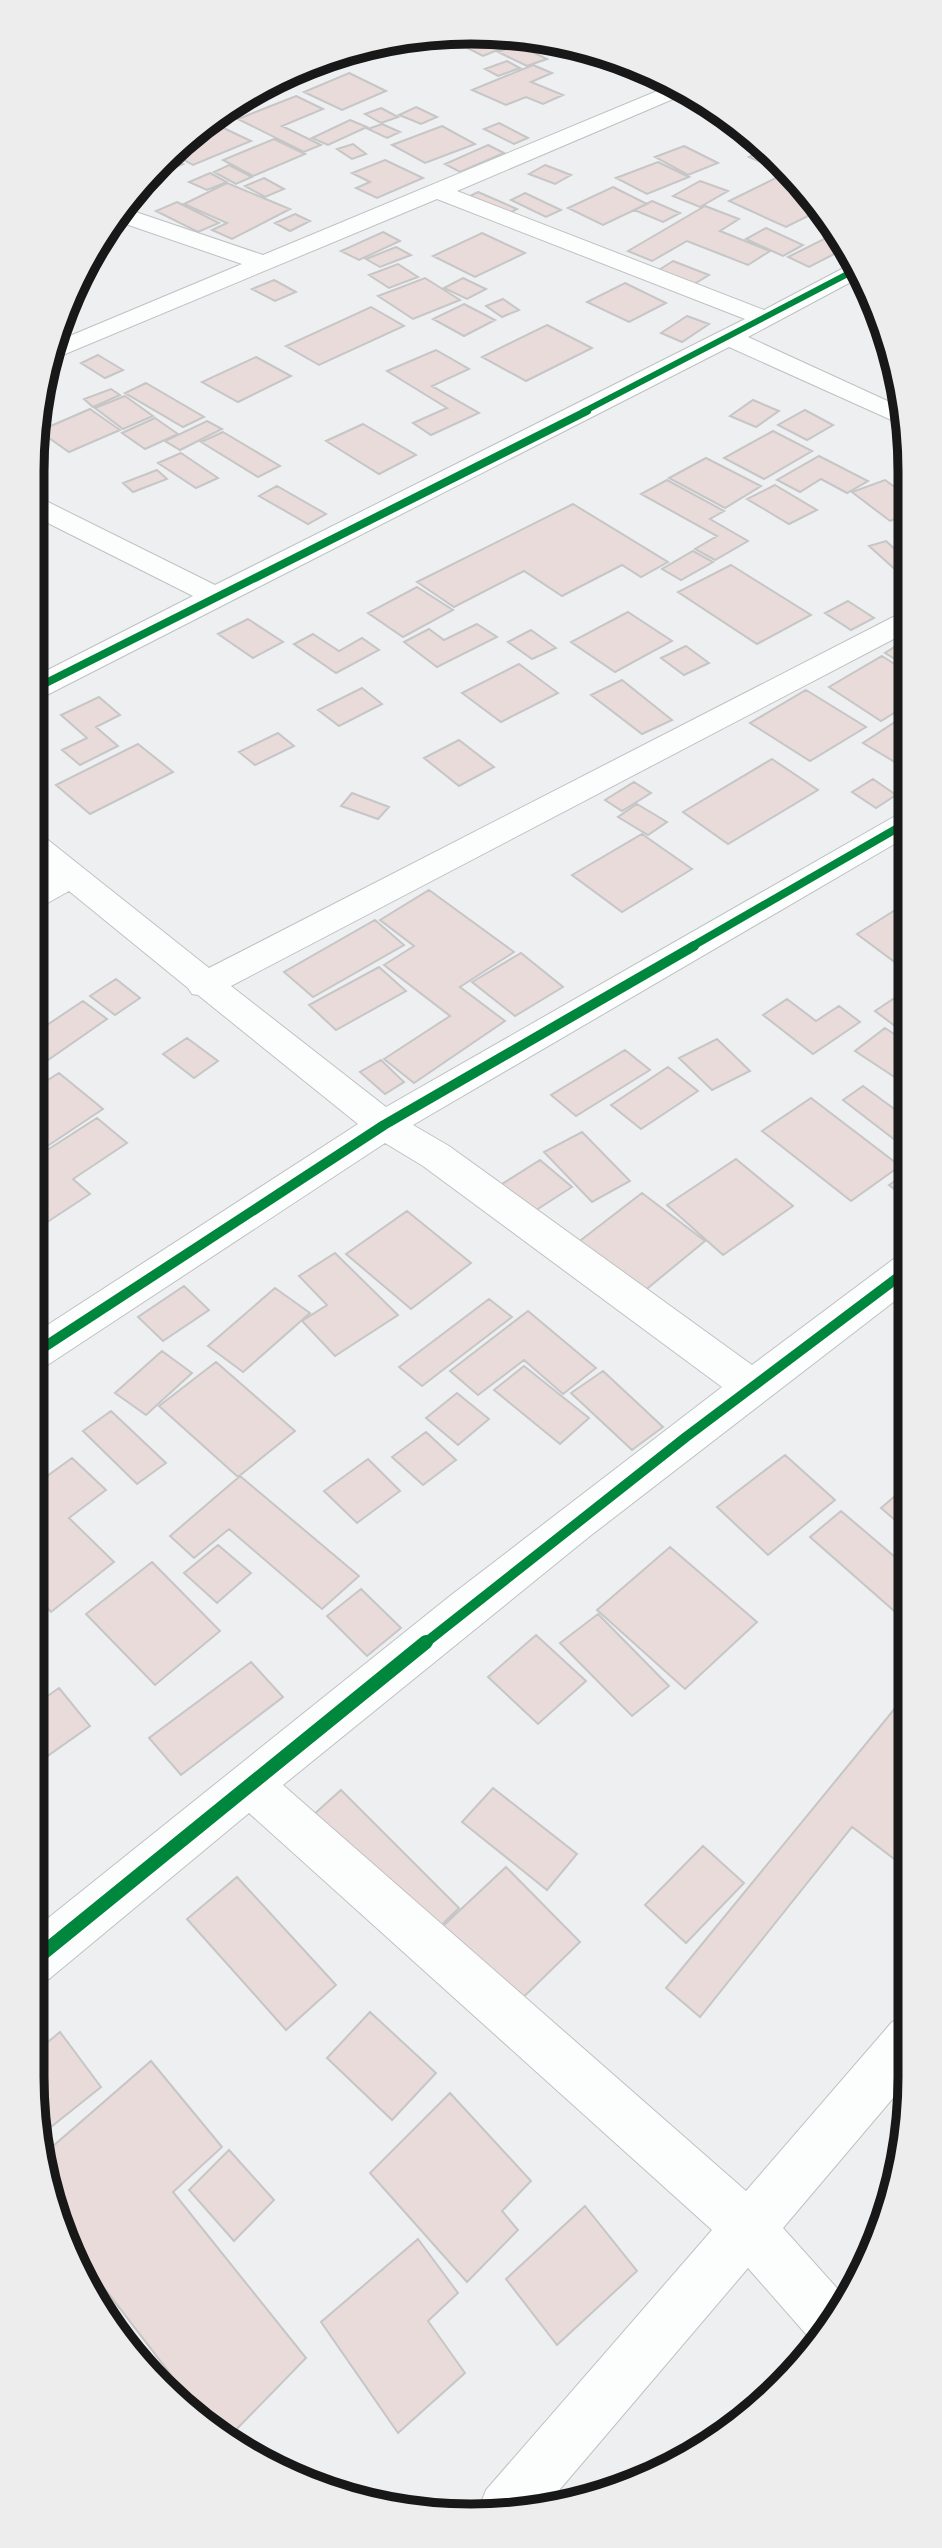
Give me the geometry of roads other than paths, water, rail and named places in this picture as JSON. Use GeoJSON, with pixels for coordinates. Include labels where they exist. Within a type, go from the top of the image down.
{"type":"FeatureCollection","features":[{"type":"Feature","properties":{"kind":"street"},"geometry":{"type":"LineString","coordinates":[[61,349],[261,263],[675,96]]}},
{"type":"Feature","properties":{"kind":"street"},"geometry":{"type":"LineString","coordinates":[[437,191],[766,319]]}},
{"type":"Feature","properties":{"kind":"street"},"geometry":{"type":"LineString","coordinates":[[128,217],[261,263]]}},
{"type":"Feature","properties":{"kind":"street"},"geometry":{"type":"LineString","coordinates":[[44,684],[213,595],[730,339],[849,273]]}},
{"type":"Feature","properties":{"kind":"street"},"geometry":{"type":"LineString","coordinates":[[730,339],[895,413]]}},
{"type":"Feature","properties":{"kind":"street"},"geometry":{"type":"LineString","coordinates":[[44,511],[213,595]]}},
{"type":"Feature","properties":{"kind":"street"},"geometry":{"type":"LineString","coordinates":[[204,985],[898,626]]}},
{"type":"Feature","properties":{"kind":"street"},"geometry":{"type":"LineString","coordinates":[[44,1347],[384,1125],[898,828]]}},
{"type":"Feature","properties":{"kind":"street"},"geometry":{"type":"LineString","coordinates":[[44,854],[204,985],[384,1125],[436,1156],[751,1386]]}},
{"type":"Feature","properties":{"kind":"street"},"geometry":{"type":"LineString","coordinates":[[44,891],[71,876]]}},
{"type":"Feature","properties":{"kind":"street"},"geometry":{"type":"LineString","coordinates":[[44,1952],[249,1784],[751,1386],[898,1277]]}},
{"type":"Feature","properties":{"kind":"street"},"geometry":{"type":"LineString","coordinates":[[249,1784],[748,2228],[825,2315]]}},
{"type":"Feature","properties":{"kind":"street"},"geometry":{"type":"LineString","coordinates":[[513,2502],[898,2054]]}}]}
